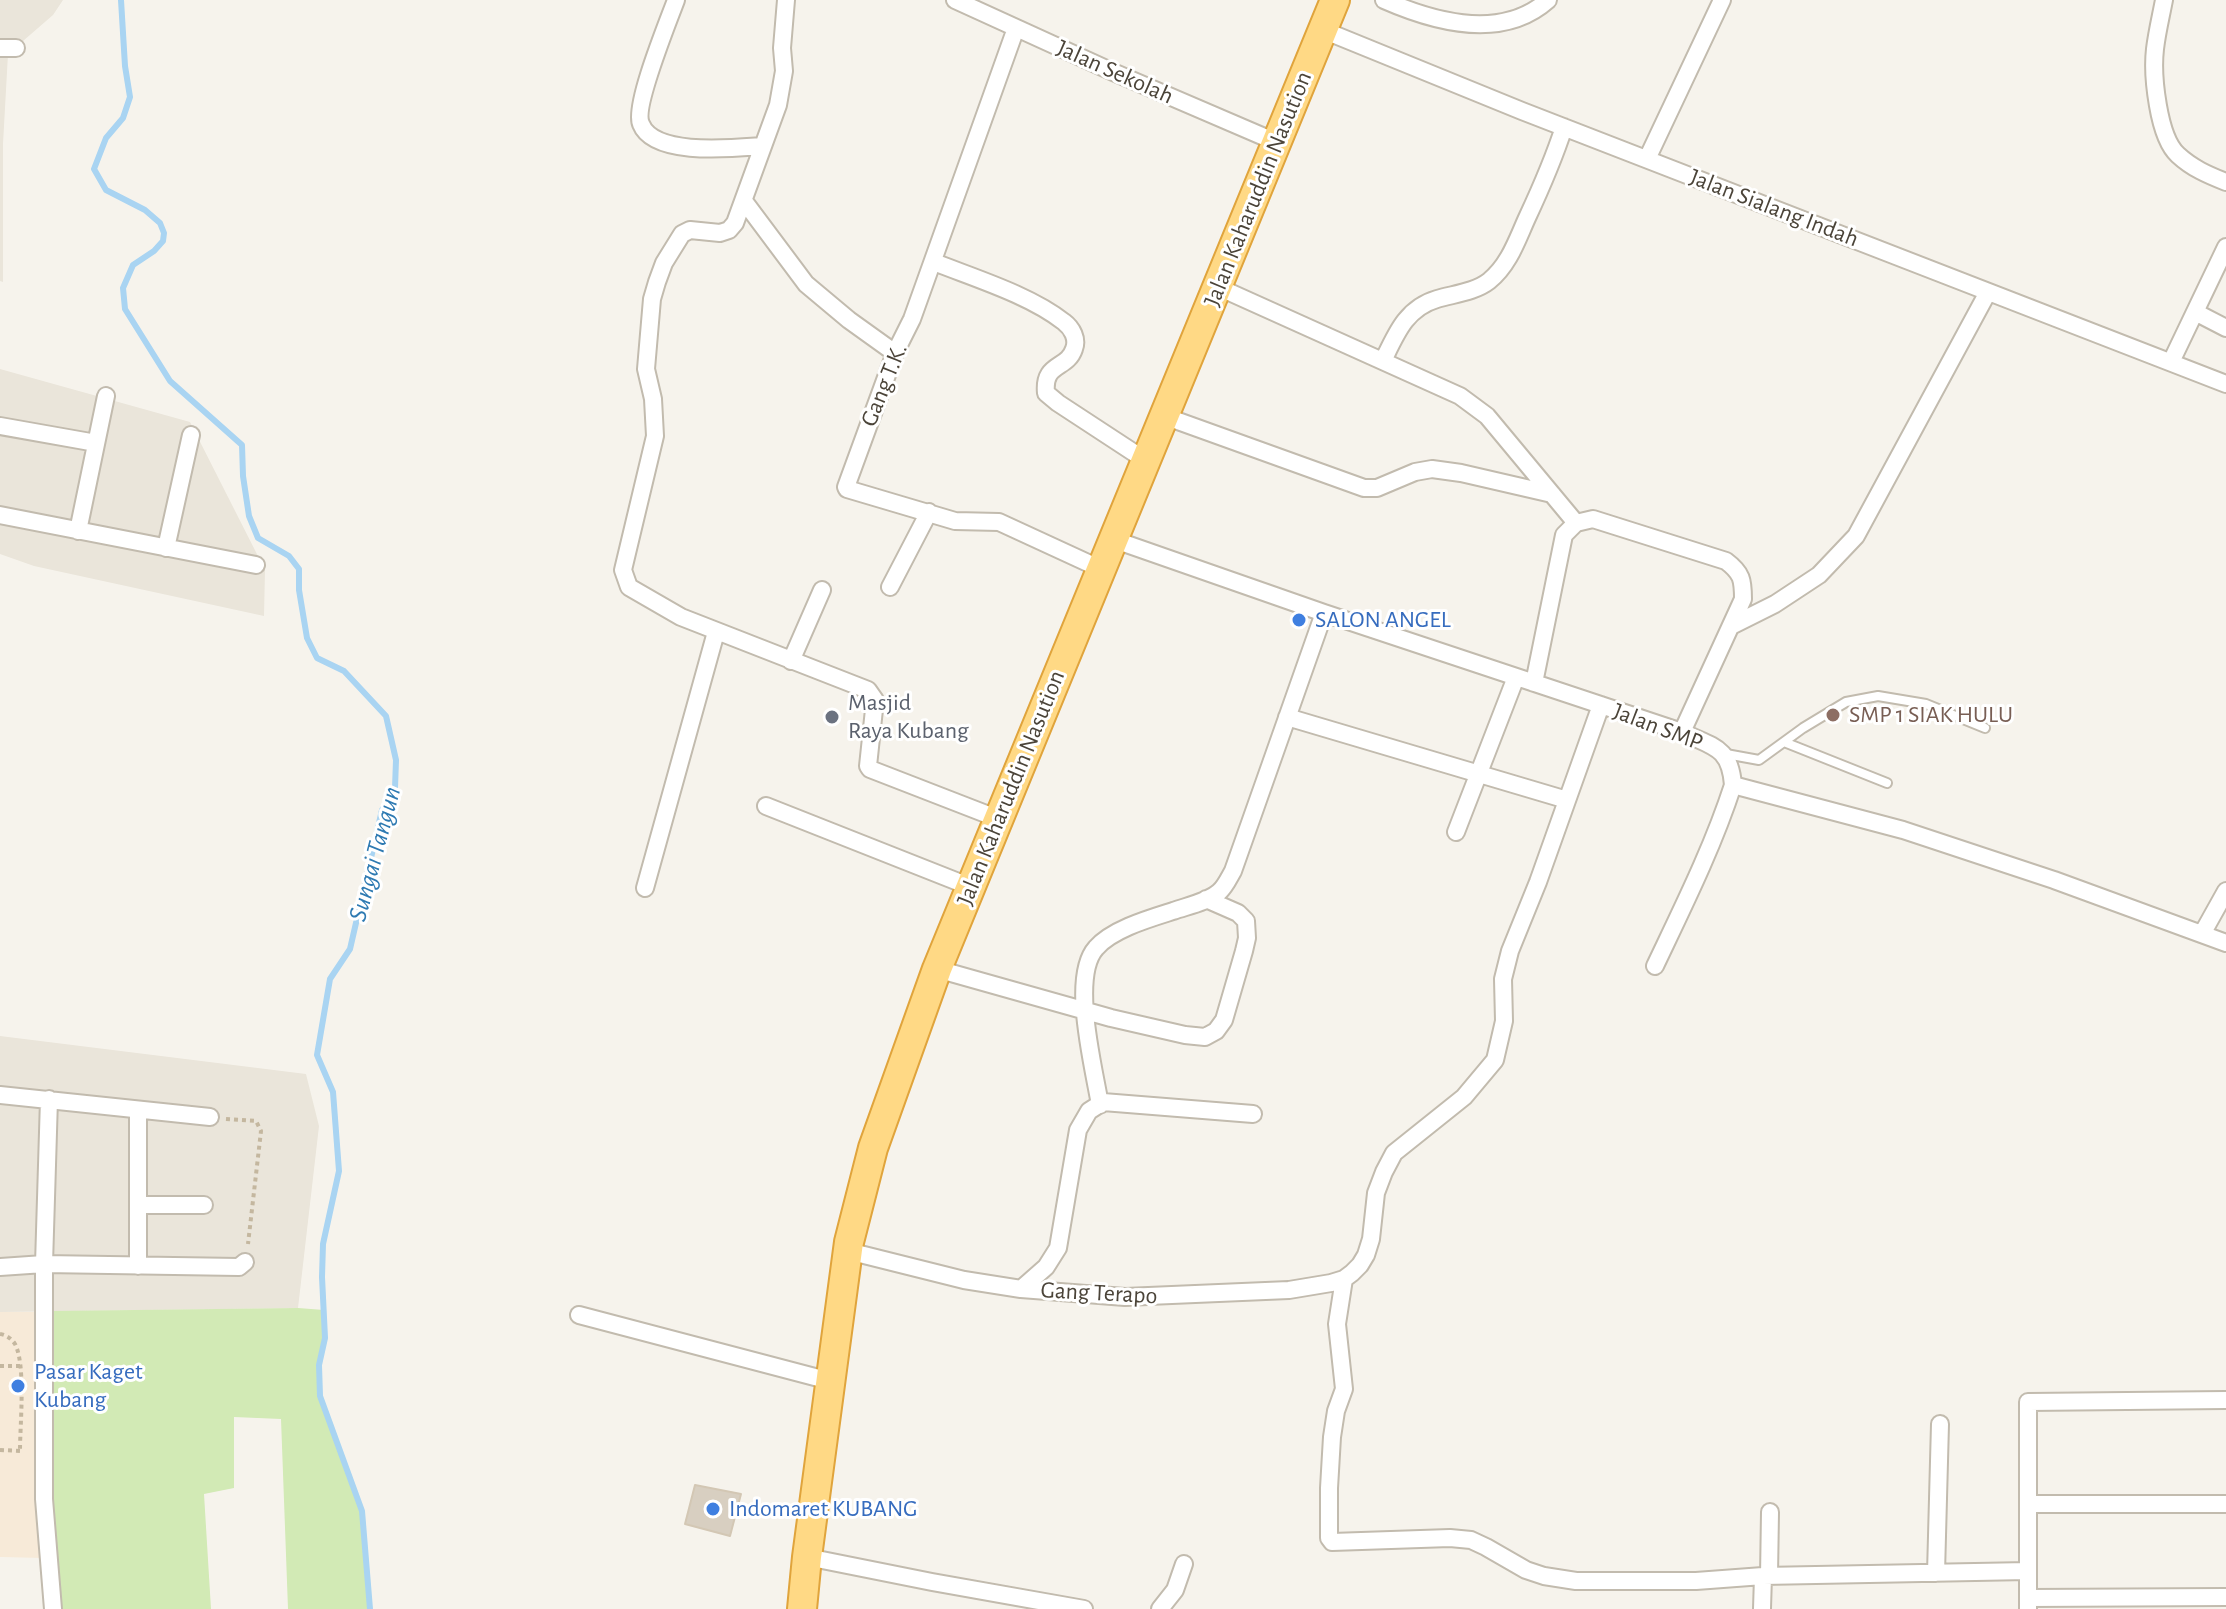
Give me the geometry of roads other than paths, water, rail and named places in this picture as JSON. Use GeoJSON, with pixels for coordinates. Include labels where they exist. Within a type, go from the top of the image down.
{"type":"FeatureCollection","features":[{"type":"Feature","properties":{"kind":"highway","name":"Jalan Kaharuddin Nasution"},"geometry":{"type":"LineString","coordinates":[[802,1609],[848,1251],[873,1148],[937,969],[1052,683],[1115,540],[1145,460],[1335,0]]}},
{"type":"Feature","properties":{"kind":"street"},"geometry":{"type":"LineString","coordinates":[[676,0],[640,104],[640,123],[652,138],[674,145],[702,148],[763,146]]}},
{"type":"Feature","properties":{"kind":"street"},"geometry":{"type":"LineString","coordinates":[[786,0],[782,48],[784,71],[778,105],[735,223],[729,230],[720,233],[690,230],[682,234],[664,263],[652,299],[646,369],[653,399],[655,436],[623,570],[629,587],[681,617],[868,690],[875,700],[870,769],[999,819]]}},
{"type":"Feature","properties":{"kind":"street","name":"Jalan Sekolah"},"geometry":{"type":"LineString","coordinates":[[955,0],[989,7],[1016,28],[1276,142]]}},
{"type":"Feature","properties":{"kind":"street"},"geometry":{"type":"LineString","coordinates":[[1384,0],[1414,14],[1454,23],[1482,25],[1517,19],[1538,9],[1548,0]]}},
{"type":"Feature","properties":{"kind":"street"},"geometry":{"type":"LineString","coordinates":[[1647,159],[1722,0]]}},
{"type":"Feature","properties":{"kind":"street"},"geometry":{"type":"LineString","coordinates":[[2164,0],[2154,52],[2158,110],[2165,135],[2175,153],[2195,169],[2226,182]]}},
{"type":"Feature","properties":{"kind":"street","name":"Gang T.K."},"geometry":{"type":"LineString","coordinates":[[1016,28],[934,262],[895,353],[846,487],[955,521],[999,522],[1101,569]]}},
{"type":"Feature","properties":{"kind":"street","name":"Jalan Sialang Indah"},"geometry":{"type":"LineString","coordinates":[[1323,30],[2226,384]]}},
{"type":"Feature","properties":{"kind":"street"},"geometry":{"type":"LineString","coordinates":[[1383,361],[1399,328],[1413,310],[1436,299],[1487,283],[1505,266],[1553,162],[1564,127]]}},
{"type":"Feature","properties":{"kind":"street"},"geometry":{"type":"LineString","coordinates":[[744,201],[806,284],[895,353]]}},
{"type":"Feature","properties":{"kind":"street"},"geometry":{"type":"LineString","coordinates":[[2171,362],[2226,247]]}},
{"type":"Feature","properties":{"kind":"street"},"geometry":{"type":"LineString","coordinates":[[934,262],[1033,302],[1066,323],[1075,335],[1075,348],[1067,360],[1052,369],[1045,381],[1046,393],[1145,460]]}},
{"type":"Feature","properties":{"kind":"street"},"geometry":{"type":"LineString","coordinates":[[1218,287],[1460,396],[1487,416],[1576,523]]}},
{"type":"Feature","properties":{"kind":"street"},"geometry":{"type":"LineString","coordinates":[[1731,626],[1775,604],[1819,575],[1856,536],[1988,292]]}},
{"type":"Feature","properties":{"kind":"street"},"geometry":{"type":"LineString","coordinates":[[2195,312],[2226,328]]}},
{"type":"Feature","properties":{"kind":"street"},"geometry":{"type":"LineString","coordinates":[[78,531],[106,396]]}},
{"type":"Feature","properties":{"kind":"street"},"geometry":{"type":"LineString","coordinates":[[1164,416],[1364,488],[1377,488],[1415,472],[1432,469],[1552,494]]}},
{"type":"Feature","properties":{"kind":"street"},"geometry":{"type":"LineString","coordinates":[[0,426],[96,443]]}},
{"type":"Feature","properties":{"kind":"street"},"geometry":{"type":"LineString","coordinates":[[166,548],[191,435]]}},
{"type":"Feature","properties":{"kind":"street"},"geometry":{"type":"LineString","coordinates":[[890,587],[929,512]]}},
{"type":"Feature","properties":{"kind":"street"},"geometry":{"type":"LineString","coordinates":[[0,515],[256,565]]}},
{"type":"Feature","properties":{"kind":"street"},"geometry":{"type":"LineString","coordinates":[[1534,683],[1564,535],[1576,523],[1593,519],[1726,561],[1737,569],[1743,583],[1743,599],[1682,732]]}},
{"type":"Feature","properties":{"kind":"street","name":"Jalan SMP"},"geometry":{"type":"LineString","coordinates":[[1115,540],[1682,732],[1725,754],[1732,769],[1733,785]]}},
{"type":"Feature","properties":{"kind":"street"},"geometry":{"type":"LineString","coordinates":[[791,661],[822,590]]}},
{"type":"Feature","properties":{"kind":"street"},"geometry":{"type":"LineString","coordinates":[[1100,1105],[1083,1010],[1087,967],[1095,948],[1137,923],[1219,892],[1233,871],[1324,613]]}},
{"type":"Feature","properties":{"kind":"street"},"geometry":{"type":"LineString","coordinates":[[645,888],[716,632]]}},
{"type":"Feature","properties":{"kind":"street"},"geometry":{"type":"LineString","coordinates":[[1456,832],[1516,677]]}},
{"type":"Feature","properties":{"kind":"street"},"geometry":{"type":"LineString","coordinates":[[1601,705],[1510,951],[1503,979],[1504,1021],[1495,1060],[1464,1097],[1394,1153],[1379,1183],[1366,1255],[1348,1276],[1337,1324],[1344,1389],[1336,1411],[1332,1437],[1329,1538],[1332,1542],[1471,1540],[1526,1570],[1576,1581],[1696,1581],[1766,1576],[2028,1571]]}},
{"type":"Feature","properties":{"kind":"street"},"geometry":{"type":"LineString","coordinates":[[1287,717],[1567,800]]}},
{"type":"Feature","properties":{"kind":"street"},"geometry":{"type":"LineString","coordinates":[[1655,966],[1693,887],[1733,785],[1903,830],[2054,880],[2226,943]]}},
{"type":"Feature","properties":{"kind":"street"},"geometry":{"type":"LineString","coordinates":[[766,806],[971,887]]}},
{"type":"Feature","properties":{"kind":"street"},"geometry":{"type":"LineString","coordinates":[[2202,934],[2226,891]]}},
{"type":"Feature","properties":{"kind":"street"},"geometry":{"type":"LineString","coordinates":[[937,969],[1083,1010],[1205,1037],[1216,1031],[1224,1020],[1247,938],[1246,921],[1238,913],[1206,899]]}},
{"type":"Feature","properties":{"kind":"street"},"geometry":{"type":"LineString","coordinates":[[0,1095],[210,1117]]}},
{"type":"Feature","properties":{"kind":"street"},"geometry":{"type":"LineString","coordinates":[[49,1099],[44,1264],[44,1499],[53,1609]]}},
{"type":"Feature","properties":{"kind":"street"},"geometry":{"type":"LineString","coordinates":[[1021,1289],[1046,1267],[1058,1248],[1078,1130],[1089,1111],[1103,1102],[1253,1114]]}},
{"type":"Feature","properties":{"kind":"street"},"geometry":{"type":"LineString","coordinates":[[138,1111],[138,1266]]}},
{"type":"Feature","properties":{"kind":"street"},"geometry":{"type":"LineString","coordinates":[[139,1205],[204,1205]]}},
{"type":"Feature","properties":{"kind":"street","name":"Gang Terapo"},"geometry":{"type":"LineString","coordinates":[[848,1251],[964,1280],[1021,1289],[1125,1297],[1289,1290],[1348,1276]]}},
{"type":"Feature","properties":{"kind":"street"},"geometry":{"type":"LineString","coordinates":[[0,1267],[44,1264],[239,1267],[245,1262]]}},
{"type":"Feature","properties":{"kind":"street"},"geometry":{"type":"LineString","coordinates":[[579,1315],[830,1381]]}},
{"type":"Feature","properties":{"kind":"street"},"geometry":{"type":"LineString","coordinates":[[2226,1400],[2028,1402],[2028,1604],[2226,1597]]}},
{"type":"Feature","properties":{"kind":"street"},"geometry":{"type":"LineString","coordinates":[[1936,1573],[1940,1424]]}},
{"type":"Feature","properties":{"kind":"street"},"geometry":{"type":"LineString","coordinates":[[2028,1504],[2226,1504]]}},
{"type":"Feature","properties":{"kind":"street"},"geometry":{"type":"LineString","coordinates":[[1762,1609],[1770,1512]]}},
{"type":"Feature","properties":{"kind":"street"},"geometry":{"type":"LineString","coordinates":[[807,1557],[1084,1609]]}},
{"type":"Feature","properties":{"kind":"street"},"geometry":{"type":"LineString","coordinates":[[1160,1609],[1175,1590],[1184,1564]]}},
{"type":"Feature","properties":{"kind":"lane"},"geometry":{"type":"LineString","coordinates":[[1725,754],[1759,760],[1846,702],[1878,696],[1926,704],[1985,728]]}},
{"type":"Feature","properties":{"kind":"lane"},"geometry":{"type":"LineString","coordinates":[[1784,742],[1887,783]]}},
{"type":"Feature","properties":{"kind":"waterway","name":"Sungai Tangun"},"geometry":{"type":"LineString","coordinates":[[121,0],[130,97],[123,118],[106,138],[94,169],[106,190],[145,210],[160,223],[164,233],[163,241],[154,251],[133,265],[123,288],[125,309],[170,381],[242,445],[249,516],[258,538],[289,556],[299,569],[299,590],[307,638],[317,658],[344,671],[386,716],[396,760],[395,788],[382,810],[350,949],[330,979],[317,1055],[333,1092],[339,1171],[323,1244],[325,1338],[319,1365],[320,1396],[362,1511],[370,1609]]}},
{"type":"Feature","properties":{"kind":"place","name":"SALON ANGEL"},"geometry":{"type":"Point","coordinates":[1299,620]}},
{"type":"Feature","properties":{"kind":"place","name":"SMP 1 SIAK HULU"},"geometry":{"type":"Point","coordinates":[1833,715]}},
{"type":"Feature","properties":{"kind":"place","name":"Masjid Raya Kubang"},"geometry":{"type":"Point","coordinates":[832,717]}},
{"type":"Feature","properties":{"kind":"place","name":"Pasar Kaget Kubang"},"geometry":{"type":"Point","coordinates":[18,1386]}},
{"type":"Feature","properties":{"kind":"place","name":"Indomaret KUBANG"},"geometry":{"type":"Point","coordinates":[713,1509]}}]}
